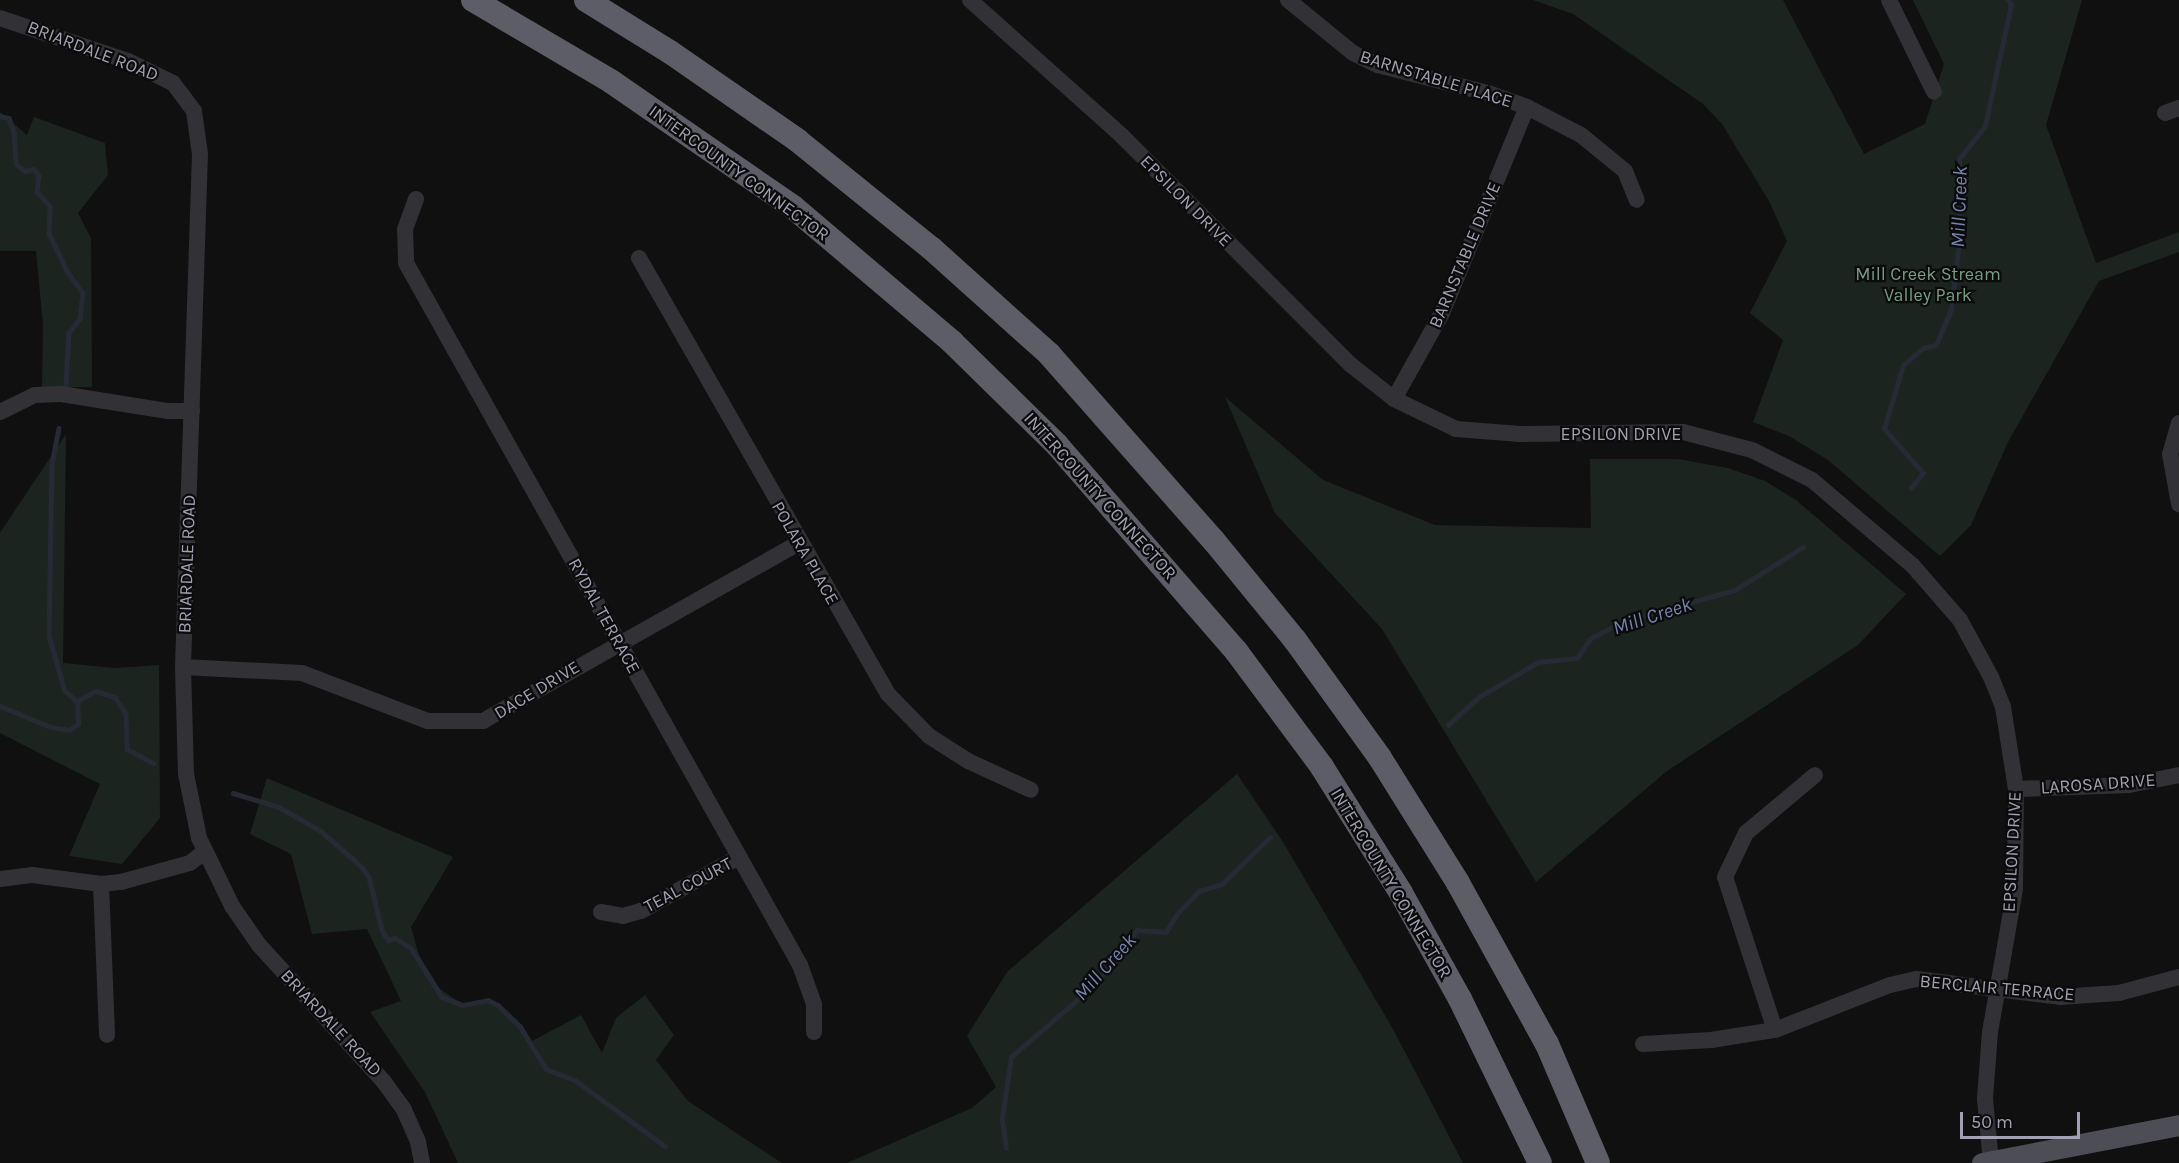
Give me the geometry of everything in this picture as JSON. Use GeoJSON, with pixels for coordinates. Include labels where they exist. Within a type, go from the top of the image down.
{"type":"FeatureCollection","features":[{"type":"Feature","properties":{"kind":"highway","name":"INTERCOUNTY CONNECTOR"},"geometry":{"type":"LineString","coordinates":[[473,0],[612,82],[793,207],[952,342],[1057,445],[1229,643],[1322,767],[1401,893],[1537,1155]]}},
{"type":"Feature","properties":{"kind":"highway"},"geometry":{"type":"LineString","coordinates":[[586,0],[670,52],[797,140],[931,248],[1048,354],[1215,541],[1295,640],[1373,749],[1458,883],[1547,1044],[1594,1154]]}},
{"type":"Feature","properties":{"kind":"main road"},"geometry":{"type":"LineString","coordinates":[[1988,1163],[2179,1125]]}},
{"type":"Feature","properties":{"kind":"street","name":"EPSILON DRIVE"},"geometry":{"type":"LineString","coordinates":[[970,0],[1121,135],[1351,365],[1394,399],[1456,429],[1520,434],[1683,432],[1752,450],[1812,480],[1913,566],[1960,620],[1991,676],[2003,707],[2016,789],[2014,889],[1990,1032],[1985,1099],[1988,1163]]}},
{"type":"Feature","properties":{"kind":"street","name":"BARNSTABLE PLACE"},"geometry":{"type":"LineString","coordinates":[[1288,0],[1353,53],[1378,65],[1488,93],[1527,107],[1581,135],[1625,171],[1637,200]]}},
{"type":"Feature","properties":{"kind":"street"},"geometry":{"type":"LineString","coordinates":[[1889,0],[1934,92]]}},
{"type":"Feature","properties":{"kind":"street","name":"BRIARDALE ROAD"},"geometry":{"type":"LineString","coordinates":[[0,18],[128,61],[164,78],[173,83],[194,111],[200,154],[183,667],[186,774],[203,853],[259,945],[384,1082],[404,1110],[418,1142],[422,1163]]}},
{"type":"Feature","properties":{"kind":"street","name":"BARNSTABLE DRIVE"},"geometry":{"type":"LineString","coordinates":[[1394,399],[1442,313],[1527,107]]}},
{"type":"Feature","properties":{"kind":"street","name":"RYDAL TERRACE"},"geometry":{"type":"LineString","coordinates":[[416,200],[405,229],[406,263],[800,965],[814,1004],[814,1032]]}},
{"type":"Feature","properties":{"kind":"street","name":"POLARA PLACE"},"geometry":{"type":"LineString","coordinates":[[639,258],[799,543],[888,694],[929,736],[968,761],[1031,790]]}},
{"type":"Feature","properties":{"kind":"street"},"geometry":{"type":"LineString","coordinates":[[0,412],[35,395],[61,394],[167,411],[192,411]]}},
{"type":"Feature","properties":{"kind":"street"},"geometry":{"type":"LineString","coordinates":[[2179,423],[2170,454],[2179,504]]}},
{"type":"Feature","properties":{"kind":"street","name":"DACE DRIVE"},"geometry":{"type":"LineString","coordinates":[[183,667],[302,673],[428,721],[449,723],[483,721],[498,715],[618,642],[799,543]]}},
{"type":"Feature","properties":{"kind":"street"},"geometry":{"type":"LineString","coordinates":[[1775,1030],[1725,877],[1746,833],[1815,775]]}},
{"type":"Feature","properties":{"kind":"street","name":"LAROSA DRIVE"},"geometry":{"type":"LineString","coordinates":[[2016,789],[2129,785],[2179,775]]}},
{"type":"Feature","properties":{"kind":"street"},"geometry":{"type":"LineString","coordinates":[[0,879],[32,875],[101,884],[143,877],[190,863],[203,853]]}},
{"type":"Feature","properties":{"kind":"street","name":"TEAL COURT"},"geometry":{"type":"LineString","coordinates":[[601,912],[623,916],[641,911],[739,857]]}},
{"type":"Feature","properties":{"kind":"street"},"geometry":{"type":"LineString","coordinates":[[101,884],[107,1035]]}},
{"type":"Feature","properties":{"kind":"street","name":"BERCLAIR TERRACE"},"geometry":{"type":"LineString","coordinates":[[1643,1044],[1711,1040],[1775,1030],[1890,985],[1916,979],[1999,987],[2060,997],[2120,993],[2179,977]]}},
{"type":"Feature","properties":{"kind":"green space","name":"Mill Creek Stream Valley Park"},"geometry":{"type":"Polygon","coordinates":[[[1533,0],[1783,0],[1864,154],[1925,124],[1944,64],[1913,0],[2082,0],[2046,125],[2096,263],[2179,232],[2179,252],[2099,281],[2008,442],[1971,525],[1940,556],[1828,460],[1789,436],[1753,422],[1783,340],[1750,313],[1787,241],[1769,201],[1722,124],[1703,104],[1573,14],[1533,0]]]}},
{"type":"Feature","properties":{"kind":"green space"},"geometry":{"type":"Polygon","coordinates":[[[0,112],[27,135],[34,117],[105,143],[108,175],[78,213],[91,238],[92,387],[42,387],[43,325],[36,251],[0,251],[0,112]]]}},
{"type":"Feature","properties":{"kind":"green space"},"geometry":{"type":"Polygon","coordinates":[[[1225,397],[1323,480],[1435,525],[1591,528],[1590,459],[1678,459],[1728,468],[1765,481],[1796,500],[1906,594],[1858,645],[1667,771],[1536,882],[1382,629],[1275,513],[1225,397]]]}},
{"type":"Feature","properties":{"kind":"green space"},"geometry":{"type":"Polygon","coordinates":[[[66,434],[63,663],[115,668],[159,665],[160,818],[122,864],[69,856],[100,784],[0,733],[0,533],[66,434]]]}},
{"type":"Feature","properties":{"kind":"green space"},"geometry":{"type":"Polygon","coordinates":[[[1237,774],[1283,842],[1393,1029],[1463,1163],[847,1163],[972,1108],[996,1087],[967,1036],[1007,972],[1237,774]]]}},
{"type":"Feature","properties":{"kind":"green space"},"geometry":{"type":"Polygon","coordinates":[[[267,778],[453,857],[411,927],[419,955],[439,988],[463,1005],[488,1000],[498,1005],[530,1042],[581,1015],[602,1053],[616,1018],[645,995],[674,1035],[656,1060],[688,1101],[782,1163],[458,1163],[425,1092],[370,1012],[401,1001],[367,929],[312,934],[291,854],[250,834],[267,778]]]}},
{"type":"Feature","properties":{"kind":"waterway","name":"Mill Creek"},"geometry":{"type":"LineString","coordinates":[[1911,488],[1923,473],[1884,429],[1903,365],[1923,348],[1936,345],[1951,309],[1959,243],[1959,159],[1985,126],[2011,5],[2008,0]]}},
{"type":"Feature","properties":{"kind":"waterway"},"geometry":{"type":"LineString","coordinates":[[0,116],[9,118],[14,132],[16,164],[25,171],[34,169],[39,176],[37,192],[50,206],[49,233],[67,271],[83,293],[80,319],[69,333],[66,385]]}},
{"type":"Feature","properties":{"kind":"waterway"},"geometry":{"type":"LineString","coordinates":[[59,428],[52,465],[49,636],[65,691],[77,701]]}},
{"type":"Feature","properties":{"kind":"waterway","name":"Mill Creek"},"geometry":{"type":"LineString","coordinates":[[1448,725],[1479,697],[1538,662],[1577,658],[1591,638],[1627,620],[1735,590],[1803,547]]}},
{"type":"Feature","properties":{"kind":"waterway"},"geometry":{"type":"LineString","coordinates":[[0,706],[51,727],[69,730],[78,724],[77,701],[96,691],[115,697],[126,714],[127,749],[153,763]]}},
{"type":"Feature","properties":{"kind":"waterway"},"geometry":{"type":"LineString","coordinates":[[233,793],[279,807],[321,831],[362,867],[369,877],[382,930],[388,940],[395,938],[411,948],[442,997],[463,1005],[488,1000],[498,1005],[520,1026],[546,1069],[575,1080],[665,1146]]}},
{"type":"Feature","properties":{"kind":"waterway","name":"Mill Creek"},"geometry":{"type":"LineString","coordinates":[[1006,1148],[1002,1118],[1011,1057],[1092,987],[1137,930],[1166,932],[1177,914],[1199,891],[1222,884],[1270,837]]}}]}
